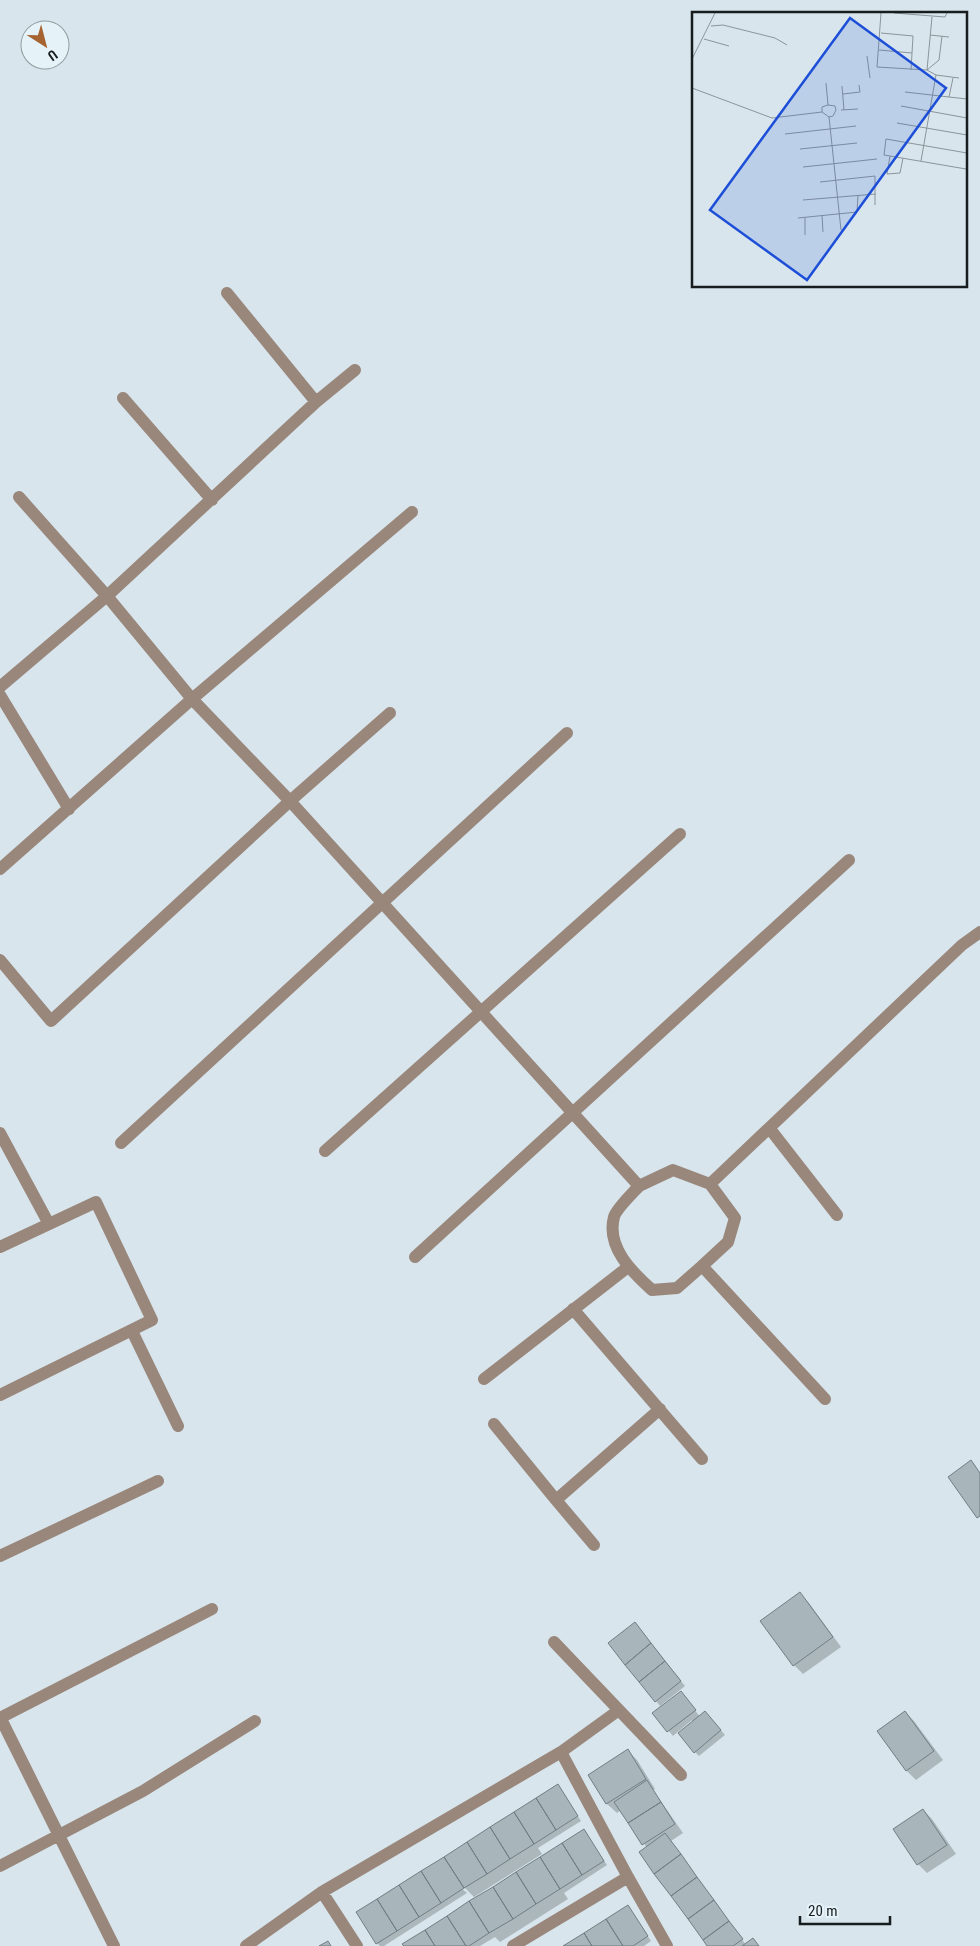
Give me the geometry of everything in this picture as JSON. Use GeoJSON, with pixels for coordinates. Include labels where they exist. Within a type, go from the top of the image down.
{"type":"FeatureCollection","features":[{"type":"Feature","properties":{"kind":"street"},"geometry":{"type":"LineString","coordinates":[[227,293],[316,402]]}},
{"type":"Feature","properties":{"kind":"street"},"geometry":{"type":"LineString","coordinates":[[0,687],[107,596],[316,402],[355,370]]}},
{"type":"Feature","properties":{"kind":"street"},"geometry":{"type":"LineString","coordinates":[[123,398],[212,500]]}},
{"type":"Feature","properties":{"kind":"street"},"geometry":{"type":"LineString","coordinates":[[19,497],[107,596],[192,698],[290,800],[382,904],[481,1010],[639,1186]]}},
{"type":"Feature","properties":{"kind":"street"},"geometry":{"type":"LineString","coordinates":[[0,868],[69,809],[192,698],[412,512]]}},
{"type":"Feature","properties":{"kind":"street"},"geometry":{"type":"LineString","coordinates":[[0,695],[69,809]]}},
{"type":"Feature","properties":{"kind":"street"},"geometry":{"type":"LineString","coordinates":[[0,960],[51,1021],[290,800],[390,713]]}},
{"type":"Feature","properties":{"kind":"street"},"geometry":{"type":"LineString","coordinates":[[121,1143],[567,732]]}},
{"type":"Feature","properties":{"kind":"street"},"geometry":{"type":"LineString","coordinates":[[325,1150],[680,834]]}},
{"type":"Feature","properties":{"kind":"street"},"geometry":{"type":"LineString","coordinates":[[415,1257],[571,1112],[849,860]]}},
{"type":"Feature","properties":{"kind":"street"},"geometry":{"type":"LineString","coordinates":[[710,1184],[962,945],[980,932]]}},
{"type":"Feature","properties":{"kind":"street"},"geometry":{"type":"LineString","coordinates":[[770,1129],[837,1214]]}},
{"type":"Feature","properties":{"kind":"street"},"geometry":{"type":"LineString","coordinates":[[0,1133],[49,1224]]}},
{"type":"Feature","properties":{"kind":"street"},"geometry":{"type":"LineString","coordinates":[[673,1170],[710,1184],[735,1218],[728,1242],[677,1288],[652,1290],[628,1267],[613,1238],[614,1216],[639,1186],[673,1170]]}},
{"type":"Feature","properties":{"kind":"street"},"geometry":{"type":"LineString","coordinates":[[0,1247],[96,1202],[152,1320],[0,1395]]}},
{"type":"Feature","properties":{"kind":"street"},"geometry":{"type":"LineString","coordinates":[[702,1266],[825,1399]]}},
{"type":"Feature","properties":{"kind":"street"},"geometry":{"type":"LineString","coordinates":[[484,1379],[628,1267]]}},
{"type":"Feature","properties":{"kind":"street"},"geometry":{"type":"LineString","coordinates":[[574,1309],[702,1459]]}},
{"type":"Feature","properties":{"kind":"street"},"geometry":{"type":"LineString","coordinates":[[132,1331],[178,1426]]}},
{"type":"Feature","properties":{"kind":"street"},"geometry":{"type":"LineString","coordinates":[[556,1500],[660,1409]]}},
{"type":"Feature","properties":{"kind":"street"},"geometry":{"type":"LineString","coordinates":[[494,1424],[594,1545]]}},
{"type":"Feature","properties":{"kind":"street"},"geometry":{"type":"LineString","coordinates":[[0,1556],[158,1481]]}},
{"type":"Feature","properties":{"kind":"street"},"geometry":{"type":"LineString","coordinates":[[114,1946],[57,1835],[0,1717],[212,1609]]}},
{"type":"Feature","properties":{"kind":"street"},"geometry":{"type":"LineString","coordinates":[[554,1642],[681,1774]]}},
{"type":"Feature","properties":{"kind":"street"},"geometry":{"type":"LineString","coordinates":[[246,1946],[322,1892],[561,1752],[619,1710]]}},
{"type":"Feature","properties":{"kind":"street"},"geometry":{"type":"LineString","coordinates":[[0,1866],[143,1791],[255,1721]]}},
{"type":"Feature","properties":{"kind":"street"},"geometry":{"type":"LineString","coordinates":[[561,1752],[667,1946]]}},
{"type":"Feature","properties":{"kind":"street"},"geometry":{"type":"LineString","coordinates":[[513,1946],[628,1877]]}},
{"type":"Feature","properties":{"kind":"street"},"geometry":{"type":"LineString","coordinates":[[322,1892],[357,1946]]}},
{"type":"Feature","properties":{"kind":"building"},"geometry":{"type":"Polygon","coordinates":[[[971,1460],[980,1473],[980,1516],[977,1518],[948,1477],[971,1460]]]}},
{"type":"Feature","properties":{"kind":"building"},"geometry":{"type":"Polygon","coordinates":[[[800,1592],[833,1637],[793,1666],[760,1621],[800,1592]]]}},
{"type":"Feature","properties":{"kind":"building"},"geometry":{"type":"Polygon","coordinates":[[[635,1622],[651,1643],[625,1665],[608,1643],[635,1622]]]}},
{"type":"Feature","properties":{"kind":"building"},"geometry":{"type":"Polygon","coordinates":[[[651,1643],[665,1661],[639,1682],[625,1665],[651,1643]]]}},
{"type":"Feature","properties":{"kind":"building"},"geometry":{"type":"Polygon","coordinates":[[[665,1661],[681,1681],[655,1702],[639,1682],[665,1661]]]}},
{"type":"Feature","properties":{"kind":"building"},"geometry":{"type":"Polygon","coordinates":[[[681,1691],[696,1710],[667,1732],[652,1713],[681,1691]]]}},
{"type":"Feature","properties":{"kind":"building"},"geometry":{"type":"Polygon","coordinates":[[[705,1711],[721,1730],[694,1753],[678,1733],[705,1711]]]}},
{"type":"Feature","properties":{"kind":"building"},"geometry":{"type":"Polygon","coordinates":[[[905,1711],[934,1751],[906,1771],[877,1731],[905,1711]]]}},
{"type":"Feature","properties":{"kind":"building"},"geometry":{"type":"Polygon","coordinates":[[[628,1749],[646,1779],[606,1804],[588,1775],[628,1749]]]}},
{"type":"Feature","properties":{"kind":"building"},"geometry":{"type":"Polygon","coordinates":[[[647,1780],[661,1802],[628,1823],[614,1802],[647,1780]]]}},
{"type":"Feature","properties":{"kind":"building"},"geometry":{"type":"Polygon","coordinates":[[[558,1784],[578,1816],[556,1830],[536,1798],[558,1784]]]}},
{"type":"Feature","properties":{"kind":"building"},"geometry":{"type":"Polygon","coordinates":[[[536,1798],[556,1830],[534,1844],[514,1812],[536,1798]]]}},
{"type":"Feature","properties":{"kind":"building"},"geometry":{"type":"Polygon","coordinates":[[[661,1802],[675,1824],[642,1845],[628,1823],[661,1802]]]}},
{"type":"Feature","properties":{"kind":"building"},"geometry":{"type":"Polygon","coordinates":[[[923,1809],[947,1845],[917,1865],[893,1829],[923,1809]]]}},
{"type":"Feature","properties":{"kind":"building"},"geometry":{"type":"Polygon","coordinates":[[[514,1812],[534,1844],[510,1859],[490,1827],[514,1812]]]}},
{"type":"Feature","properties":{"kind":"building"},"geometry":{"type":"Polygon","coordinates":[[[490,1827],[510,1859],[487,1874],[467,1842],[490,1827]]]}},
{"type":"Feature","properties":{"kind":"building"},"geometry":{"type":"Polygon","coordinates":[[[584,1829],[604,1861],[582,1875],[562,1843],[584,1829]]]}},
{"type":"Feature","properties":{"kind":"building"},"geometry":{"type":"Polygon","coordinates":[[[665,1833],[681,1854],[654,1874],[639,1852],[665,1833]]]}},
{"type":"Feature","properties":{"kind":"building"},"geometry":{"type":"Polygon","coordinates":[[[467,1842],[487,1874],[464,1888],[444,1857],[467,1842]]]}},
{"type":"Feature","properties":{"kind":"building"},"geometry":{"type":"Polygon","coordinates":[[[562,1843],[582,1875],[560,1889],[540,1857],[562,1843]]]}},
{"type":"Feature","properties":{"kind":"building"},"geometry":{"type":"Polygon","coordinates":[[[681,1854],[697,1877],[671,1896],[654,1874],[681,1854]]]}},
{"type":"Feature","properties":{"kind":"building"},"geometry":{"type":"Polygon","coordinates":[[[444,1857],[464,1888],[441,1903],[421,1871],[444,1857]]]}},
{"type":"Feature","properties":{"kind":"building"},"geometry":{"type":"Polygon","coordinates":[[[540,1857],[560,1889],[536,1904],[516,1872],[540,1857]]]}},
{"type":"Feature","properties":{"kind":"building"},"geometry":{"type":"Polygon","coordinates":[[[421,1871],[441,1903],[419,1917],[399,1885],[421,1871]]]}},
{"type":"Feature","properties":{"kind":"building"},"geometry":{"type":"Polygon","coordinates":[[[516,1872],[536,1904],[513,1919],[493,1887],[516,1872]]]}},
{"type":"Feature","properties":{"kind":"building"},"geometry":{"type":"Polygon","coordinates":[[[697,1877],[714,1900],[688,1919],[671,1896],[697,1877]]]}},
{"type":"Feature","properties":{"kind":"building"},"geometry":{"type":"Polygon","coordinates":[[[399,1885],[419,1917],[397,1931],[377,1899],[399,1885]]]}},
{"type":"Feature","properties":{"kind":"building"},"geometry":{"type":"Polygon","coordinates":[[[493,1887],[513,1919],[489,1933],[469,1901],[493,1887]]]}},
{"type":"Feature","properties":{"kind":"building"},"geometry":{"type":"Polygon","coordinates":[[[377,1899],[397,1931],[376,1944],[356,1912],[377,1899]]]}},
{"type":"Feature","properties":{"kind":"building"},"geometry":{"type":"Polygon","coordinates":[[[714,1900],[729,1921],[703,1940],[688,1919],[714,1900]]]}},
{"type":"Feature","properties":{"kind":"building"},"geometry":{"type":"Polygon","coordinates":[[[469,1901],[489,1933],[466,1946],[447,1916],[469,1901]]]}},
{"type":"Feature","properties":{"kind":"building"},"geometry":{"type":"Polygon","coordinates":[[[628,1905],[648,1936],[633,1946],[623,1946],[606,1919],[628,1905]]]}},
{"type":"Feature","properties":{"kind":"building"},"geometry":{"type":"Polygon","coordinates":[[[447,1916],[466,1946],[435,1946],[425,1930],[447,1916]]]}},
{"type":"Feature","properties":{"kind":"building"},"geometry":{"type":"Polygon","coordinates":[[[606,1919],[623,1946],[592,1946],[584,1933],[606,1919]]]}},
{"type":"Feature","properties":{"kind":"building"},"geometry":{"type":"Polygon","coordinates":[[[729,1921],[743,1939],[733,1946],[707,1946],[703,1940],[729,1921]]]}},
{"type":"Feature","properties":{"kind":"building"},"geometry":{"type":"Polygon","coordinates":[[[425,1930],[435,1946],[404,1946],[402,1944],[425,1930]]]}},
{"type":"Feature","properties":{"kind":"building"},"geometry":{"type":"Polygon","coordinates":[[[584,1933],[592,1946],[563,1946],[584,1933]]]}},
{"type":"Feature","properties":{"kind":"building"},"geometry":{"type":"Polygon","coordinates":[[[753,1938],[759,1946],[742,1946],[753,1938]]]}},
{"type":"Feature","properties":{"kind":"building"},"geometry":{"type":"Polygon","coordinates":[[[328,1941],[331,1946],[319,1946],[328,1941]]]}}]}
